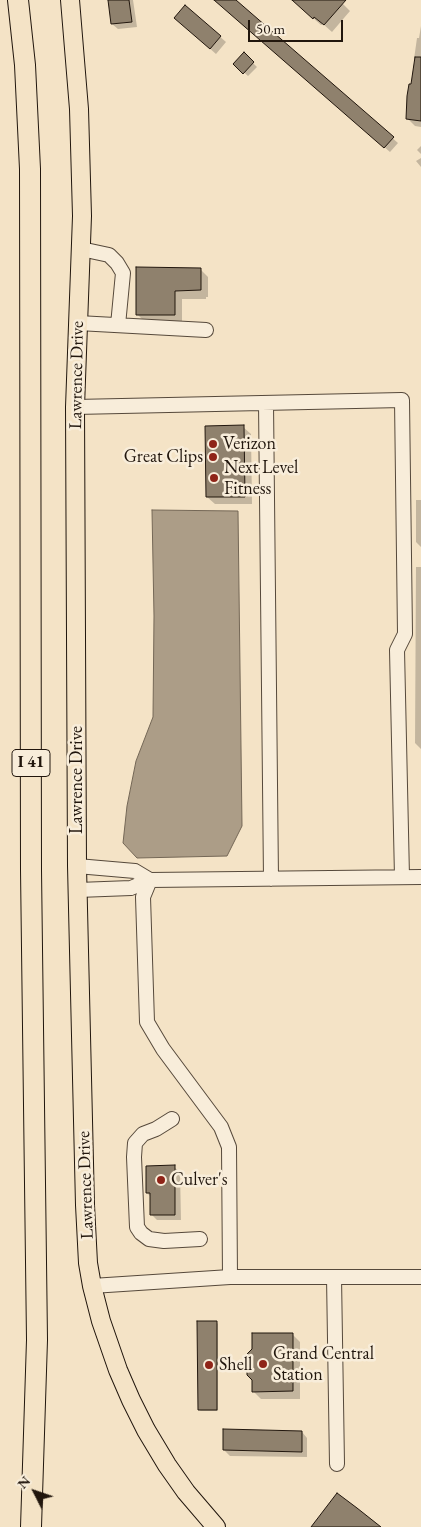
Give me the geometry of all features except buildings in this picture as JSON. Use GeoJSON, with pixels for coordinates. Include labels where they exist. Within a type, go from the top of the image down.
{"type":"FeatureCollection","features":[{"type":"Feature","properties":{"kind":"highway","name":"I 41"},"geometry":{"type":"LineString","coordinates":[[18,0],[25,65],[30,169],[31,870],[36,1340],[31,1527]]}},
{"type":"Feature","properties":{"kind":"highway"},"geometry":{"type":"LineString","coordinates":[[36,1340],[44,1527]]}},
{"type":"Feature","properties":{"kind":"main road","name":"Lawrence Drive"},"geometry":{"type":"LineString","coordinates":[[70,0],[79,109],[82,216],[75,406],[77,866],[88,1263],[101,1321],[118,1370],[131,1400],[167,1465],[186,1492],[216,1527]]}},
{"type":"Feature","properties":{"kind":"lane"},"geometry":{"type":"LineString","coordinates":[[81,249],[109,255],[123,273],[118,325]]}},
{"type":"Feature","properties":{"kind":"lane"},"geometry":{"type":"LineString","coordinates":[[78,323],[206,330]]}},
{"type":"Feature","properties":{"kind":"lane"},"geometry":{"type":"LineString","coordinates":[[75,406],[402,400],[405,634],[397,650],[402,877]]}},
{"type":"Feature","properties":{"kind":"lane"},"geometry":{"type":"LineString","coordinates":[[266,403],[271,879]]}},
{"type":"Feature","properties":{"kind":"lane"},"geometry":{"type":"LineString","coordinates":[[77,866],[136,871],[150,880]]}},
{"type":"Feature","properties":{"kind":"lane"},"geometry":{"type":"LineString","coordinates":[[78,890],[131,888],[150,880],[421,877]]}},
{"type":"Feature","properties":{"kind":"lane"},"geometry":{"type":"LineString","coordinates":[[150,880],[143,898],[147,1022],[162,1049],[220,1127],[229,1147],[230,1277]]}},
{"type":"Feature","properties":{"kind":"lane"},"geometry":{"type":"LineString","coordinates":[[172,1119],[156,1129],[143,1134],[135,1143],[137,1227],[149,1239],[164,1241],[200,1239]]}},
{"type":"Feature","properties":{"kind":"lane"},"geometry":{"type":"LineString","coordinates":[[92,1286],[230,1277],[421,1277]]}},
{"type":"Feature","properties":{"kind":"lane"},"geometry":{"type":"LineString","coordinates":[[334,1277],[337,1464]]}},
{"type":"Feature","properties":{"kind":"shaded area"},"geometry":{"type":"Polygon","coordinates":[[[152,510],[238,511],[242,826],[227,856],[137,858],[123,843],[127,806],[136,761],[153,717],[152,510]]]}},
{"type":"Feature","properties":{"kind":"place","name":"Verizon"},"geometry":{"type":"Point","coordinates":[213,444]}},
{"type":"Feature","properties":{"kind":"place","name":"Great Clips"},"geometry":{"type":"Point","coordinates":[213,457]}},
{"type":"Feature","properties":{"kind":"place","name":"Next Level Fitness"},"geometry":{"type":"Point","coordinates":[214,478]}},
{"type":"Feature","properties":{"kind":"place","name":"Culver's"},"geometry":{"type":"Point","coordinates":[161,1180]}},
{"type":"Feature","properties":{"kind":"place","name":"Grand Central Station"},"geometry":{"type":"Point","coordinates":[263,1364]}},
{"type":"Feature","properties":{"kind":"place","name":"Shell"},"geometry":{"type":"Point","coordinates":[209,1365]}}]}
